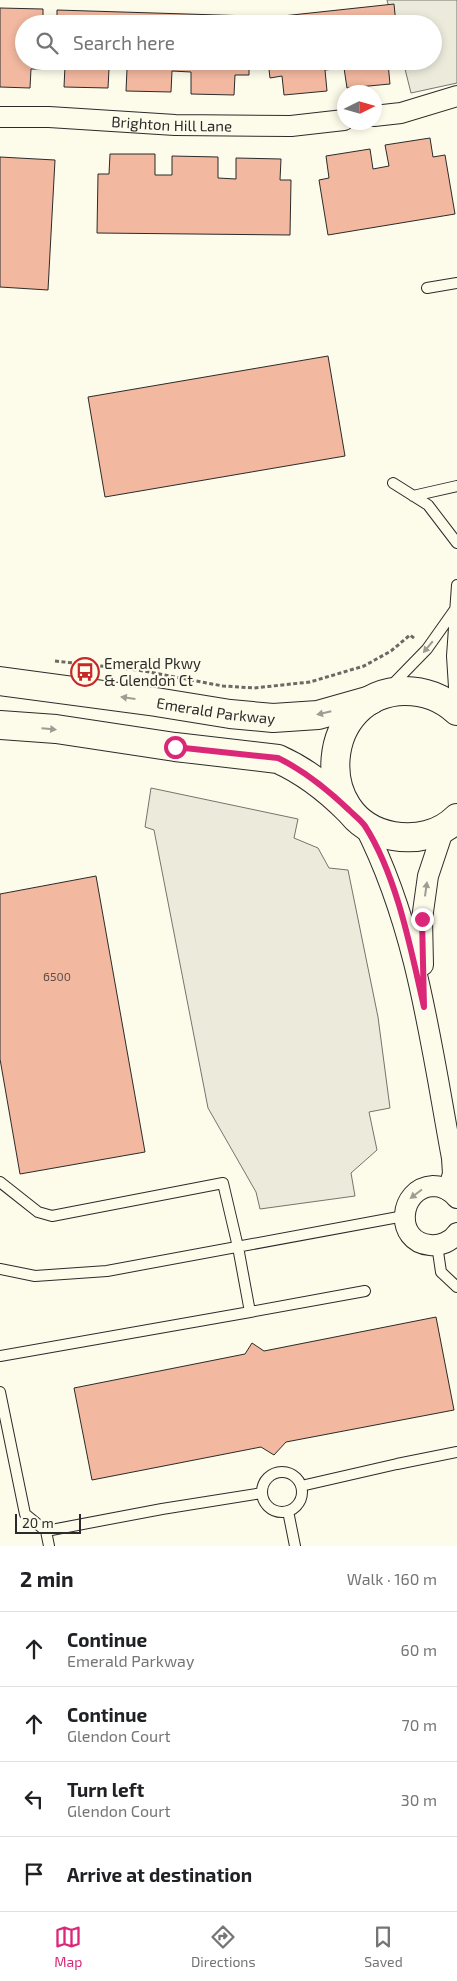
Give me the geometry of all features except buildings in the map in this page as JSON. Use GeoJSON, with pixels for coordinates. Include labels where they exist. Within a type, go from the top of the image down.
{"type":"FeatureCollection","features":[{"type":"Feature","properties":{"kind":"main road","name":"Emerald Parkway"},"geometry":{"type":"LineString","coordinates":[[0,681],[230,714],[273,718],[318,715],[398,691],[414,691],[429,694],[443,700],[456,710]]}},
{"type":"Feature","properties":{"kind":"main road"},"geometry":{"type":"LineString","coordinates":[[357,817],[337,785],[334,771],[336,750],[342,730],[350,719],[377,698]]}},
{"type":"Feature","properties":{"kind":"main road"},"geometry":{"type":"LineString","coordinates":[[0,725],[56,729],[175,747],[278,758],[293,765],[334,794],[357,817],[383,834],[404,838],[425,836],[451,823]]}},
{"type":"Feature","properties":{"kind":"street"},"geometry":{"type":"LineString","coordinates":[[382,115],[401,113],[457,96]]}},
{"type":"Feature","properties":{"kind":"street","name":"Brighton Hill Lane"},"geometry":{"type":"LineString","coordinates":[[0,117],[175,125],[291,126],[337,121]]}},
{"type":"Feature","properties":{"kind":"street"},"geometry":{"type":"LineString","coordinates":[[357,817],[382,860],[397,900],[424,1007],[455,1158],[452,1174],[452,1194],[438,1186],[418,1190],[410,1197],[405,1206],[405,1226],[410,1235],[427,1245],[438,1245],[447,1242],[457,1233]]}},
{"type":"Feature","properties":{"kind":"street"},"geometry":{"type":"LineString","coordinates":[[424,1007],[422,919],[428,876],[451,823]]}},
{"type":"Feature","properties":{"kind":"lane"},"geometry":{"type":"LineString","coordinates":[[428,288],[457,283]]}},
{"type":"Feature","properties":{"kind":"lane"},"geometry":{"type":"LineString","coordinates":[[393,483],[428,505],[457,543]]}},
{"type":"Feature","properties":{"kind":"lane"},"geometry":{"type":"LineString","coordinates":[[413,496],[457,486]]}},
{"type":"Feature","properties":{"kind":"lane"},"geometry":{"type":"LineString","coordinates":[[456,710],[452,656],[457,608],[457,585]]}},
{"type":"Feature","properties":{"kind":"lane"},"geometry":{"type":"LineString","coordinates":[[377,698],[427,649],[457,608]]}},
{"type":"Feature","properties":{"kind":"lane"},"geometry":{"type":"LineString","coordinates":[[0,1182],[38,1212],[52,1216],[223,1182],[250,1312]]}},
{"type":"Feature","properties":{"kind":"lane"},"geometry":{"type":"LineString","coordinates":[[0,1269],[35,1276],[107,1271],[404,1216]]}},
{"type":"Feature","properties":{"kind":"lane"},"geometry":{"type":"LineString","coordinates":[[438,1245],[441,1272],[457,1287]]}},
{"type":"Feature","properties":{"kind":"lane"},"geometry":{"type":"LineString","coordinates":[[0,1356],[365,1291]]}},
{"type":"Feature","properties":{"kind":"lane"},"geometry":{"type":"LineString","coordinates":[[0,1392],[25,1514],[46,1531],[49,1546]]}},
{"type":"Feature","properties":{"kind":"lane"},"geometry":{"type":"LineString","coordinates":[[301,1486],[457,1452]]}},
{"type":"Feature","properties":{"kind":"lane"},"geometry":{"type":"LineString","coordinates":[[280,1472],[293,1476],[301,1486],[298,1504],[288,1511],[274,1510],[264,1502],[262,1493],[264,1482],[268,1477],[280,1472]]}},
{"type":"Feature","properties":{"kind":"lane"},"geometry":{"type":"LineString","coordinates":[[46,1531],[162,1509],[262,1493]]}},
{"type":"Feature","properties":{"kind":"lane"},"geometry":{"type":"LineString","coordinates":[[288,1511],[295,1546]]}},
{"type":"Feature","properties":{"kind":"path"},"geometry":{"type":"LineString","coordinates":[[47,661],[138,670],[223,686],[254,688],[310,682],[364,666],[391,651],[410,635],[418,642]]}},
{"type":"Feature","properties":{"kind":"shaded area"},"geometry":{"type":"Polygon","coordinates":[[[387,0],[457,0],[457,83],[411,93],[405,70],[442,70],[442,15],[391,15],[387,0]]]}},
{"type":"Feature","properties":{"kind":"shaded area"},"geometry":{"type":"Polygon","coordinates":[[[151,788],[298,819],[294,838],[318,848],[329,868],[348,870],[378,1017],[390,1108],[369,1112],[377,1150],[351,1173],[355,1196],[260,1209],[256,1192],[208,1108],[154,830],[145,827],[151,788]]]}},
{"type":"Feature","properties":{"kind":"place","name":"Emerald Pkwy & Glendon Ct"},"geometry":{"type":"Point","coordinates":[85,672]}},
{"type":"Feature","properties":{"kind":"route"},"geometry":{"type":"LineString","coordinates":[[175,747],[278,758],[293,765],[334,794],[364,825],[382,860],[397,900],[424,1007],[422,919]]}}]}
